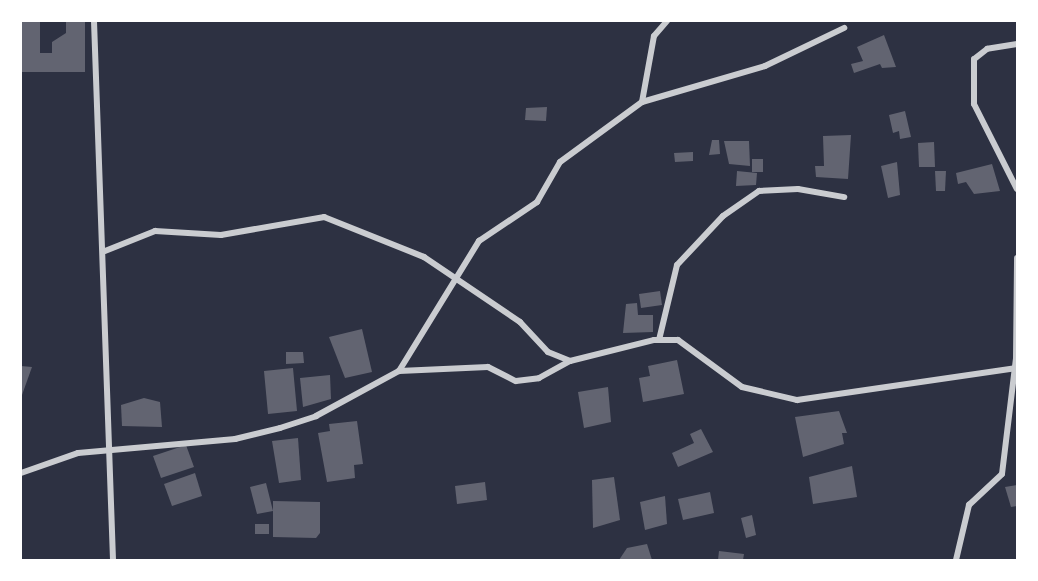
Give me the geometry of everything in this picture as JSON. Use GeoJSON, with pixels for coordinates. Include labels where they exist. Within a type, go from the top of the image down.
{"type":"FeatureCollection","features":[{"type":"Feature","properties":{"kind":"street"},"geometry":{"type":"LineString","coordinates":[[94,21],[105,251],[112,560]]}},
{"type":"Feature","properties":{"kind":"street"},"geometry":{"type":"LineString","coordinates":[[642,102],[654,36],[667,21]]}},
{"type":"Feature","properties":{"kind":"street"},"geometry":{"type":"LineString","coordinates":[[399,371],[479,241],[537,202],[560,162],[642,102],[765,66],[844,28]]}},
{"type":"Feature","properties":{"kind":"street"},"geometry":{"type":"LineString","coordinates":[[1017,44],[987,49],[974,59],[975,104],[1017,189]]}},
{"type":"Feature","properties":{"kind":"street"},"geometry":{"type":"LineString","coordinates":[[659,340],[677,265],[723,216],[759,191],[798,189],[844,197]]}},
{"type":"Feature","properties":{"kind":"street"},"geometry":{"type":"LineString","coordinates":[[105,251],[155,231],[221,235],[324,217],[424,257],[520,322],[548,352],[570,361]]}},
{"type":"Feature","properties":{"kind":"street"},"geometry":{"type":"LineString","coordinates":[[956,560],[969,505],[1002,474],[1016,368],[1017,258]]}},
{"type":"Feature","properties":{"kind":"street"},"geometry":{"type":"LineString","coordinates":[[21,473],[78,453],[235,439],[280,428],[316,416],[399,371],[488,367],[516,381],[538,378],[570,361],[659,340],[678,340],[742,387],[797,400],[1016,368]]}},
{"type":"Feature","properties":{"kind":"building"},"geometry":{"type":"Polygon","coordinates":[[[66,21],[85,21],[85,72],[21,72],[21,22],[40,22],[40,53],[52,53],[52,42],[66,33],[66,21]]]}},
{"type":"Feature","properties":{"kind":"building"},"geometry":{"type":"Polygon","coordinates":[[[884,35],[896,67],[882,68],[880,64],[854,73],[851,64],[863,61],[857,47],[884,35]]]}},
{"type":"Feature","properties":{"kind":"building"},"geometry":{"type":"Polygon","coordinates":[[[547,107],[546,121],[525,120],[526,108],[547,107]]]}},
{"type":"Feature","properties":{"kind":"building"},"geometry":{"type":"Polygon","coordinates":[[[905,111],[911,137],[900,139],[899,131],[893,133],[889,115],[905,111]]]}},
{"type":"Feature","properties":{"kind":"building"},"geometry":{"type":"Polygon","coordinates":[[[851,135],[848,179],[816,177],[815,166],[824,166],[823,136],[851,135]]]}},
{"type":"Feature","properties":{"kind":"building"},"geometry":{"type":"Polygon","coordinates":[[[712,140],[719,140],[720,154],[709,155],[712,140]]]}},
{"type":"Feature","properties":{"kind":"building"},"geometry":{"type":"Polygon","coordinates":[[[724,141],[749,141],[750,166],[729,164],[724,141]]]}},
{"type":"Feature","properties":{"kind":"building"},"geometry":{"type":"Polygon","coordinates":[[[934,142],[935,167],[919,167],[918,143],[934,142]]]}},
{"type":"Feature","properties":{"kind":"building"},"geometry":{"type":"Polygon","coordinates":[[[693,152],[693,161],[675,162],[674,153],[693,152]]]}},
{"type":"Feature","properties":{"kind":"building"},"geometry":{"type":"Polygon","coordinates":[[[752,159],[763,159],[763,172],[752,172],[752,159]]]}},
{"type":"Feature","properties":{"kind":"building"},"geometry":{"type":"Polygon","coordinates":[[[897,162],[900,195],[888,198],[881,166],[897,162]]]}},
{"type":"Feature","properties":{"kind":"building"},"geometry":{"type":"Polygon","coordinates":[[[992,164],[1000,191],[974,194],[966,182],[958,184],[956,173],[992,164]]]}},
{"type":"Feature","properties":{"kind":"building"},"geometry":{"type":"Polygon","coordinates":[[[737,171],[757,173],[756,185],[736,186],[737,171]]]}},
{"type":"Feature","properties":{"kind":"building"},"geometry":{"type":"Polygon","coordinates":[[[935,171],[946,171],[945,191],[936,191],[935,171]]]}},
{"type":"Feature","properties":{"kind":"building"},"geometry":{"type":"Polygon","coordinates":[[[660,291],[662,305],[641,308],[639,294],[660,291]]]}},
{"type":"Feature","properties":{"kind":"building"},"geometry":{"type":"Polygon","coordinates":[[[637,303],[638,315],[653,315],[653,332],[623,333],[626,304],[637,303]]]}},
{"type":"Feature","properties":{"kind":"building"},"geometry":{"type":"Polygon","coordinates":[[[362,329],[372,372],[345,378],[329,337],[362,329]]]}},
{"type":"Feature","properties":{"kind":"building"},"geometry":{"type":"Polygon","coordinates":[[[286,352],[303,352],[304,363],[286,364],[286,352]]]}},
{"type":"Feature","properties":{"kind":"building"},"geometry":{"type":"Polygon","coordinates":[[[677,360],[684,394],[643,402],[639,378],[650,376],[648,366],[677,360]]]}},
{"type":"Feature","properties":{"kind":"building"},"geometry":{"type":"Polygon","coordinates":[[[21,366],[32,367],[22,395],[21,395],[21,366]]]}},
{"type":"Feature","properties":{"kind":"building"},"geometry":{"type":"Polygon","coordinates":[[[293,368],[297,411],[268,414],[264,371],[293,368]]]}},
{"type":"Feature","properties":{"kind":"building"},"geometry":{"type":"Polygon","coordinates":[[[330,375],[331,399],[303,407],[300,378],[330,375]]]}},
{"type":"Feature","properties":{"kind":"building"},"geometry":{"type":"Polygon","coordinates":[[[608,387],[611,422],[584,428],[578,392],[608,387]]]}},
{"type":"Feature","properties":{"kind":"building"},"geometry":{"type":"Polygon","coordinates":[[[144,398],[160,402],[162,427],[122,426],[121,405],[144,398]]]}},
{"type":"Feature","properties":{"kind":"building"},"geometry":{"type":"Polygon","coordinates":[[[839,411],[847,433],[842,433],[844,444],[803,457],[795,417],[839,411]]]}},
{"type":"Feature","properties":{"kind":"building"},"geometry":{"type":"Polygon","coordinates":[[[357,421],[363,464],[354,465],[355,478],[327,482],[318,433],[330,431],[329,424],[357,421]]]}},
{"type":"Feature","properties":{"kind":"building"},"geometry":{"type":"Polygon","coordinates":[[[701,429],[713,452],[678,467],[672,453],[694,443],[690,434],[701,429]]]}},
{"type":"Feature","properties":{"kind":"building"},"geometry":{"type":"Polygon","coordinates":[[[298,438],[301,480],[279,483],[272,441],[298,438]]]}},
{"type":"Feature","properties":{"kind":"building"},"geometry":{"type":"Polygon","coordinates":[[[186,445],[194,467],[161,478],[153,456],[186,445]]]}},
{"type":"Feature","properties":{"kind":"building"},"geometry":{"type":"Polygon","coordinates":[[[852,466],[857,497],[813,504],[809,477],[852,466]]]}},
{"type":"Feature","properties":{"kind":"building"},"geometry":{"type":"Polygon","coordinates":[[[195,473],[202,496],[172,506],[164,484],[195,473]]]}},
{"type":"Feature","properties":{"kind":"building"},"geometry":{"type":"Polygon","coordinates":[[[614,477],[620,520],[593,528],[592,480],[614,477]]]}},
{"type":"Feature","properties":{"kind":"building"},"geometry":{"type":"Polygon","coordinates":[[[485,482],[487,500],[457,504],[455,486],[485,482]]]}},
{"type":"Feature","properties":{"kind":"building"},"geometry":{"type":"Polygon","coordinates":[[[266,483],[273,511],[257,514],[250,487],[266,483]]]}},
{"type":"Feature","properties":{"kind":"building"},"geometry":{"type":"Polygon","coordinates":[[[1017,485],[1017,506],[1011,507],[1005,487],[1017,485]]]}},
{"type":"Feature","properties":{"kind":"building"},"geometry":{"type":"Polygon","coordinates":[[[710,492],[714,513],[683,520],[678,499],[710,492]]]}},
{"type":"Feature","properties":{"kind":"building"},"geometry":{"type":"Polygon","coordinates":[[[665,496],[667,524],[645,530],[640,502],[665,496]]]}},
{"type":"Feature","properties":{"kind":"building"},"geometry":{"type":"Polygon","coordinates":[[[273,501],[320,502],[320,533],[316,538],[273,537],[273,501]]]}},
{"type":"Feature","properties":{"kind":"building"},"geometry":{"type":"Polygon","coordinates":[[[752,515],[756,535],[746,538],[741,518],[752,515]]]}},
{"type":"Feature","properties":{"kind":"building"},"geometry":{"type":"Polygon","coordinates":[[[255,524],[269,524],[269,534],[255,534],[255,524]]]}},
{"type":"Feature","properties":{"kind":"building"},"geometry":{"type":"Polygon","coordinates":[[[647,544],[652,560],[619,560],[627,548],[647,544]]]}},
{"type":"Feature","properties":{"kind":"building"},"geometry":{"type":"Polygon","coordinates":[[[719,551],[744,554],[743,560],[718,560],[719,551]]]}}]}
